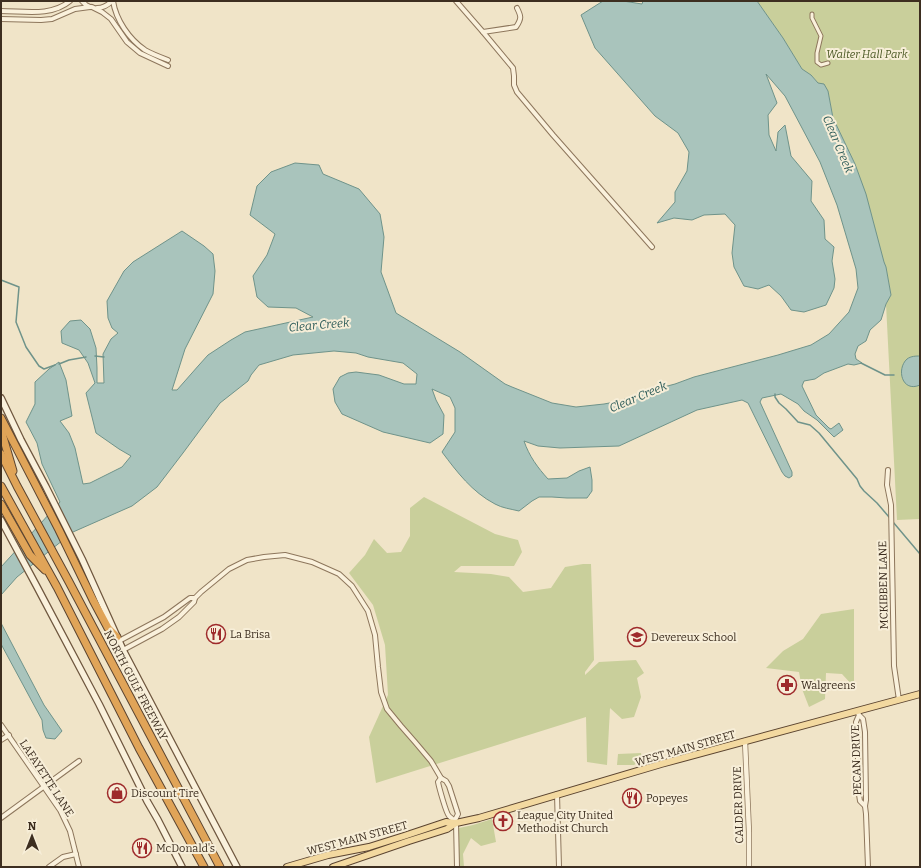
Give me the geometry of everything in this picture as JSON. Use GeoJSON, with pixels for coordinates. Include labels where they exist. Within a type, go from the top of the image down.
{"type":"FeatureCollection","features":[{"type":"Feature","properties":{"kind":"highway"},"geometry":{"type":"LineString","coordinates":[[1,418],[108,628],[118,639]]}},
{"type":"Feature","properties":{"kind":"highway"},"geometry":{"type":"LineString","coordinates":[[1,430],[17,486]]}},
{"type":"Feature","properties":{"kind":"highway"},"geometry":{"type":"LineString","coordinates":[[1,454],[17,486]]}},
{"type":"Feature","properties":{"kind":"highway","name":"NORTH GULF FREEWAY"},"geometry":{"type":"LineString","coordinates":[[17,486],[218,864]]}},
{"type":"Feature","properties":{"kind":"highway"},"geometry":{"type":"LineString","coordinates":[[3,489],[57,587],[139,748],[204,867]]}},
{"type":"Feature","properties":{"kind":"highway"},"geometry":{"type":"LineString","coordinates":[[1,504],[30,555],[51,577]]}},
{"type":"Feature","properties":{"kind":"main road"},"geometry":{"type":"LineString","coordinates":[[1,398],[82,559],[123,650],[237,867]]}},
{"type":"Feature","properties":{"kind":"main road"},"geometry":{"type":"LineString","coordinates":[[1,520],[99,704],[147,801],[182,867]]}},
{"type":"Feature","properties":{"kind":"main road","name":"WEST MAIN STREET"},"geometry":{"type":"LineString","coordinates":[[287,867],[328,855],[368,847],[446,822],[479,818],[557,794],[745,742],[858,714],[920,694]]}},
{"type":"Feature","properties":{"kind":"main road","name":"WEST MAIN STREET"},"geometry":{"type":"LineString","coordinates":[[333,867],[448,829],[455,822]]}},
{"type":"Feature","properties":{"kind":"main road"},"geometry":{"type":"LineString","coordinates":[[232,867],[234,860]]}},
{"type":"Feature","properties":{"kind":"street"},"geometry":{"type":"LineString","coordinates":[[1,11],[45,12],[56,10],[70,1]]}},
{"type":"Feature","properties":{"kind":"street"},"geometry":{"type":"LineString","coordinates":[[82,1],[102,12],[111,19],[127,42],[140,53],[168,66]]}},
{"type":"Feature","properties":{"kind":"street"},"geometry":{"type":"LineString","coordinates":[[1,19],[52,19],[81,7],[101,8],[112,1],[116,14],[125,30],[134,40],[145,50],[168,60]]}},
{"type":"Feature","properties":{"kind":"street"},"geometry":{"type":"LineString","coordinates":[[456,1],[513,68],[514,85],[517,92],[652,247]]}},
{"type":"Feature","properties":{"kind":"street"},"geometry":{"type":"LineString","coordinates":[[483,32],[516,27],[520,22],[521,15],[516,8]]}},
{"type":"Feature","properties":{"kind":"street"},"geometry":{"type":"LineString","coordinates":[[812,14],[812,18],[821,36],[817,53],[817,62],[821,65],[828,63]]}},
{"type":"Feature","properties":{"kind":"street","name":"MCKIBBEN LANE"},"geometry":{"type":"LineString","coordinates":[[888,470],[887,485],[892,512],[894,666],[899,700]]}},
{"type":"Feature","properties":{"kind":"street"},"geometry":{"type":"LineString","coordinates":[[123,650],[162,629],[179,617],[194,602],[195,598],[200,592],[229,569],[247,560],[285,555],[312,562],[340,574],[352,586],[368,611],[375,635],[381,692],[387,709],[431,761],[441,778],[446,781],[451,791],[458,814],[455,822],[457,867]]}},
{"type":"Feature","properties":{"kind":"street"},"geometry":{"type":"LineString","coordinates":[[118,639],[164,617],[190,598],[195,598]]}},
{"type":"Feature","properties":{"kind":"street","name":"PECAN DRIVE"},"geometry":{"type":"LineString","coordinates":[[858,714],[863,719],[865,732],[866,800],[864,806]]}},
{"type":"Feature","properties":{"kind":"street","name":"PECAN DRIVE"},"geometry":{"type":"LineString","coordinates":[[858,714],[856,722],[858,748],[858,788],[860,801],[864,806],[866,814],[868,867]]}},
{"type":"Feature","properties":{"kind":"street","name":"LAFAYETTE LANE"},"geometry":{"type":"LineString","coordinates":[[1,725],[60,810],[70,831],[79,867]]}},
{"type":"Feature","properties":{"kind":"street"},"geometry":{"type":"LineString","coordinates":[[1,740],[9,735]]}},
{"type":"Feature","properties":{"kind":"street","name":"CALDER DRIVE"},"geometry":{"type":"LineString","coordinates":[[745,742],[749,867]]}},
{"type":"Feature","properties":{"kind":"street"},"geometry":{"type":"LineString","coordinates":[[1,818],[79,761]]}},
{"type":"Feature","properties":{"kind":"street"},"geometry":{"type":"LineString","coordinates":[[441,778],[438,782],[448,816],[455,822]]}},
{"type":"Feature","properties":{"kind":"street"},"geometry":{"type":"LineString","coordinates":[[557,794],[559,867]]}},
{"type":"Feature","properties":{"kind":"street"},"geometry":{"type":"LineString","coordinates":[[49,867],[63,857],[76,854]]}},
{"type":"Feature","properties":{"kind":"green space","name":"Walter Hall Park"},"geometry":{"type":"Polygon","coordinates":[[[757,1],[920,1],[920,519],[897,520],[886,304],[891,295],[886,267],[855,164],[833,118],[828,91],[811,75],[802,69],[783,38],[757,1]]]}},
{"type":"Feature","properties":{"kind":"green space"},"geometry":{"type":"Polygon","coordinates":[[[424,497],[495,534],[518,540],[522,552],[514,566],[461,566],[454,572],[491,574],[509,577],[523,592],[551,588],[565,567],[591,564],[594,660],[585,672],[585,675],[599,662],[636,660],[644,673],[637,678],[641,697],[634,717],[622,719],[610,708],[607,765],[587,762],[586,717],[376,783],[369,737],[388,695],[385,645],[373,605],[349,573],[365,555],[374,539],[387,553],[401,552],[410,536],[410,508],[424,497]]]}},
{"type":"Feature","properties":{"kind":"green space"},"geometry":{"type":"Polygon","coordinates":[[[854,609],[854,687],[842,674],[826,673],[825,699],[809,707],[802,689],[799,672],[766,668],[783,651],[803,639],[821,614],[854,609]]]}},
{"type":"Feature","properties":{"kind":"green space"},"geometry":{"type":"Polygon","coordinates":[[[641,753],[642,759],[634,765],[617,765],[618,754],[641,753]]]}},
{"type":"Feature","properties":{"kind":"green space"},"geometry":{"type":"Polygon","coordinates":[[[492,819],[496,842],[481,846],[471,838],[463,854],[464,867],[459,867],[459,828],[492,819]]]}},
{"type":"Feature","properties":{"kind":"water","name":"Clear Creek"},"geometry":{"type":"Polygon","coordinates":[[[603,1],[623,1],[642,4],[643,1],[757,1],[783,38],[802,69],[811,75],[818,83],[824,84],[828,91],[833,118],[855,164],[866,194],[886,267],[891,295],[886,304],[881,320],[870,330],[866,341],[858,346],[855,354],[856,359],[862,363],[854,365],[848,364],[824,373],[815,379],[804,381],[802,386],[816,415],[829,428],[831,429],[839,423],[843,430],[834,437],[798,404],[781,394],[762,398],[760,402],[792,472],[792,476],[789,478],[782,472],[748,403],[742,400],[697,410],[619,446],[560,448],[538,446],[524,441],[534,462],[548,479],[567,478],[590,467],[592,491],[587,498],[539,497],[519,511],[498,505],[479,494],[459,474],[442,452],[455,432],[455,408],[450,397],[432,389],[444,415],[443,434],[430,443],[383,432],[342,414],[335,402],[333,389],[340,377],[348,373],[356,372],[379,375],[404,384],[416,384],[417,374],[403,363],[368,357],[356,353],[334,351],[293,355],[259,365],[248,381],[220,403],[157,487],[132,506],[73,532],[17,577],[1,595],[1,567],[60,502],[42,464],[37,443],[26,422],[35,404],[35,382],[59,362],[66,380],[72,416],[60,421],[69,433],[75,448],[83,484],[90,483],[122,467],[131,456],[96,433],[86,393],[95,383],[88,363],[79,350],[62,343],[61,331],[70,321],[81,320],[90,329],[96,348],[97,383],[104,383],[103,354],[111,339],[118,333],[112,328],[108,318],[107,301],[124,271],[133,262],[182,231],[213,254],[215,271],[213,294],[185,349],[172,390],[177,390],[208,355],[245,332],[313,317],[296,308],[268,307],[257,297],[253,276],[267,255],[275,234],[250,215],[257,186],[271,172],[295,163],[319,165],[323,174],[359,189],[380,214],[384,237],[381,272],[396,313],[460,352],[505,384],[552,403],[576,407],[620,401],[694,377],[811,345],[829,334],[849,312],[858,288],[856,269],[837,205],[820,162],[785,96],[766,74],[777,103],[768,115],[769,135],[776,151],[778,132],[785,125],[791,156],[812,181],[811,201],[824,220],[825,239],[834,247],[832,261],[835,279],[834,288],[826,305],[804,312],[791,310],[781,296],[769,285],[758,289],[744,286],[734,267],[732,253],[735,225],[725,214],[704,215],[692,220],[674,218],[657,223],[675,202],[675,192],[687,171],[689,152],[678,133],[655,116],[595,48],[581,15],[603,1]]]}},
{"type":"Feature","properties":{"kind":"water"},"geometry":{"type":"Polygon","coordinates":[[[920,356],[920,385],[914,387],[909,386],[903,379],[902,368],[904,363],[910,357],[920,356]]]}},
{"type":"Feature","properties":{"kind":"water"},"geometry":{"type":"Polygon","coordinates":[[[1,623],[44,705],[62,731],[55,739],[46,738],[42,720],[1,644],[1,623]]]}},
{"type":"Feature","properties":{"kind":"waterway"},"geometry":{"type":"LineString","coordinates":[[1,280],[19,287],[16,322],[26,347],[39,366],[44,369],[55,365]]}},
{"type":"Feature","properties":{"kind":"waterway"},"geometry":{"type":"LineString","coordinates":[[95,356],[104,357]]}},
{"type":"Feature","properties":{"kind":"waterway"},"geometry":{"type":"LineString","coordinates":[[59,364],[69,360],[86,357]]}},
{"type":"Feature","properties":{"kind":"waterway"},"geometry":{"type":"LineString","coordinates":[[861,363],[885,375],[894,375]]}},
{"type":"Feature","properties":{"kind":"waterway"},"geometry":{"type":"LineString","coordinates":[[775,394],[775,397],[779,403],[798,422],[810,425],[819,433],[857,479],[864,491],[889,517]]}},
{"type":"Feature","properties":{"kind":"waterway"},"geometry":{"type":"LineString","coordinates":[[893,522],[920,554]]}},
{"type":"Feature","properties":{"kind":"place","name":"La Brisa"},"geometry":{"type":"Point","coordinates":[216,634]}},
{"type":"Feature","properties":{"kind":"place","name":"Devereux School"},"geometry":{"type":"Point","coordinates":[637,637]}},
{"type":"Feature","properties":{"kind":"place","name":"Walgreens"},"geometry":{"type":"Point","coordinates":[787,685]}},
{"type":"Feature","properties":{"kind":"place","name":"Discount Tire"},"geometry":{"type":"Point","coordinates":[117,793]}},
{"type":"Feature","properties":{"kind":"place","name":"Popeyes"},"geometry":{"type":"Point","coordinates":[632,798]}},
{"type":"Feature","properties":{"kind":"place","name":"League City United Methodist Church"},"geometry":{"type":"Point","coordinates":[503,821]}},
{"type":"Feature","properties":{"kind":"place","name":"McDonald's"},"geometry":{"type":"Point","coordinates":[142,848]}}]}
